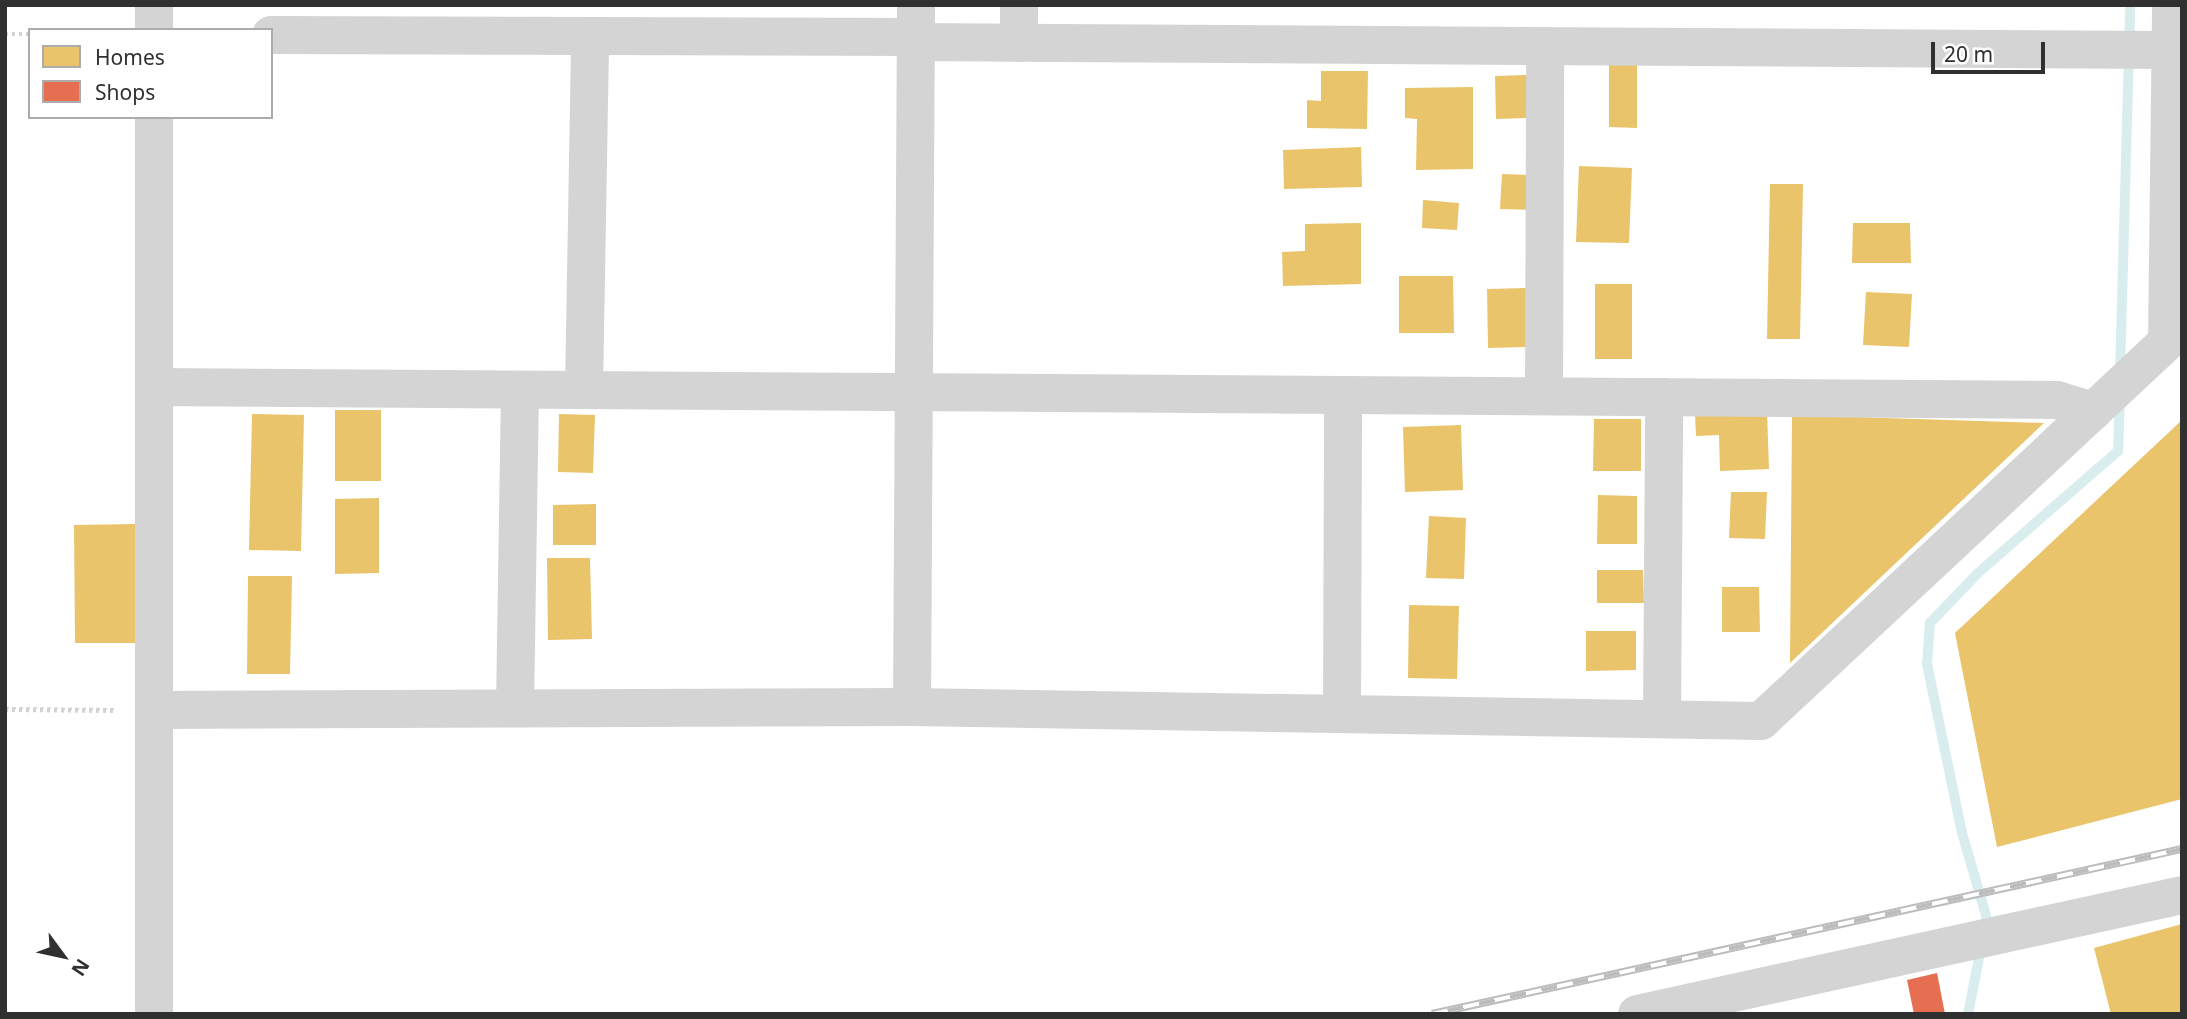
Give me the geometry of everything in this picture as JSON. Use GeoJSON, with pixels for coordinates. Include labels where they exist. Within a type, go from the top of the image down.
{"type":"FeatureCollection","features":[{"type":"Feature","properties":{"kind":"street"},"geometry":{"type":"LineString","coordinates":[[154,5],[154,28]]}},
{"type":"Feature","properties":{"kind":"street"},"geometry":{"type":"LineString","coordinates":[[1019,5],[1019,43]]}},
{"type":"Feature","properties":{"kind":"street"},"geometry":{"type":"LineString","coordinates":[[155,710],[912,707],[1761,720],[2175,335],[2171,5]]}},
{"type":"Feature","properties":{"kind":"street"},"geometry":{"type":"LineString","coordinates":[[912,707],[916,28]]}},
{"type":"Feature","properties":{"kind":"street"},"geometry":{"type":"LineString","coordinates":[[273,35],[590,36],[916,28],[1019,43],[2170,50]]}},
{"type":"Feature","properties":{"kind":"street"},"geometry":{"type":"LineString","coordinates":[[584,390],[590,36]]}},
{"type":"Feature","properties":{"kind":"street"},"geometry":{"type":"LineString","coordinates":[[1544,396],[1545,46]]}},
{"type":"Feature","properties":{"kind":"street"},"geometry":{"type":"LineString","coordinates":[[153,1014],[154,119]]}},
{"type":"Feature","properties":{"kind":"street"},"geometry":{"type":"LineString","coordinates":[[155,387],[2057,400],[2092,411]]}},
{"type":"Feature","properties":{"kind":"street"},"geometry":{"type":"LineString","coordinates":[[515,708],[520,390]]}},
{"type":"Feature","properties":{"kind":"street"},"geometry":{"type":"LineString","coordinates":[[1342,714],[1343,395]]}},
{"type":"Feature","properties":{"kind":"street"},"geometry":{"type":"LineString","coordinates":[[1662,719],[1664,397]]}},
{"type":"Feature","properties":{"kind":"street"},"geometry":{"type":"LineString","coordinates":[[1637,1014],[1694,1007],[1968,941],[2182,895]]}},
{"type":"Feature","properties":{"kind":"path"},"geometry":{"type":"LineString","coordinates":[[5,34],[28,34]]}},
{"type":"Feature","properties":{"kind":"path"},"geometry":{"type":"LineString","coordinates":[[5,709],[155,710]]}},
{"type":"Feature","properties":{"kind":"building: Homes"},"geometry":{"type":"Polygon","coordinates":[[[1609,65],[1637,65],[1637,128],[1609,127],[1609,65]]]}},
{"type":"Feature","properties":{"kind":"building: Homes"},"geometry":{"type":"Polygon","coordinates":[[[1321,71],[1368,71],[1367,129],[1307,128],[1307,100],[1321,101],[1321,71]]]}},
{"type":"Feature","properties":{"kind":"building: Homes"},"geometry":{"type":"Polygon","coordinates":[[[1528,75],[1529,118],[1496,119],[1495,76],[1528,75]]]}},
{"type":"Feature","properties":{"kind":"building: Homes"},"geometry":{"type":"Polygon","coordinates":[[[1473,87],[1473,169],[1416,170],[1417,119],[1405,118],[1405,88],[1473,87]]]}},
{"type":"Feature","properties":{"kind":"building: Homes"},"geometry":{"type":"Polygon","coordinates":[[[1361,147],[1362,187],[1284,189],[1283,150],[1361,147]]]}},
{"type":"Feature","properties":{"kind":"building: Homes"},"geometry":{"type":"Polygon","coordinates":[[[1579,166],[1632,168],[1629,243],[1576,242],[1579,166]]]}},
{"type":"Feature","properties":{"kind":"building: Homes"},"geometry":{"type":"Polygon","coordinates":[[[1502,174],[1535,175],[1533,210],[1500,209],[1502,174]]]}},
{"type":"Feature","properties":{"kind":"building: Homes"},"geometry":{"type":"Polygon","coordinates":[[[1770,184],[1803,184],[1800,339],[1767,339],[1770,184]]]}},
{"type":"Feature","properties":{"kind":"building: Homes"},"geometry":{"type":"Polygon","coordinates":[[[1423,200],[1459,203],[1457,230],[1422,228],[1423,200]]]}},
{"type":"Feature","properties":{"kind":"building: Homes"},"geometry":{"type":"Polygon","coordinates":[[[1361,223],[1361,284],[1283,286],[1282,252],[1305,251],[1305,224],[1361,223]]]}},
{"type":"Feature","properties":{"kind":"building: Homes"},"geometry":{"type":"Polygon","coordinates":[[[1853,223],[1910,223],[1911,263],[1852,263],[1853,223]]]}},
{"type":"Feature","properties":{"kind":"building: Homes"},"geometry":{"type":"Polygon","coordinates":[[[1399,276],[1453,276],[1454,333],[1399,333],[1399,276]]]}},
{"type":"Feature","properties":{"kind":"building: Homes"},"geometry":{"type":"Polygon","coordinates":[[[1595,284],[1632,284],[1632,359],[1595,359],[1595,284]]]}},
{"type":"Feature","properties":{"kind":"building: Homes"},"geometry":{"type":"Polygon","coordinates":[[[1529,288],[1531,347],[1488,348],[1487,289],[1529,288]]]}},
{"type":"Feature","properties":{"kind":"building: Homes"},"geometry":{"type":"Polygon","coordinates":[[[1866,292],[1912,294],[1909,347],[1863,345],[1866,292]]]}},
{"type":"Feature","properties":{"kind":"building: Homes"},"geometry":{"type":"Polygon","coordinates":[[[335,410],[381,410],[381,481],[335,481],[335,410]]]}},
{"type":"Feature","properties":{"kind":"building: Homes"},"geometry":{"type":"Polygon","coordinates":[[[1767,411],[1769,469],[1720,471],[1719,435],[1696,436],[1695,415],[1767,411]]]}},
{"type":"Feature","properties":{"kind":"building: Homes"},"geometry":{"type":"Polygon","coordinates":[[[252,414],[304,415],[301,551],[249,550],[252,414]]]}},
{"type":"Feature","properties":{"kind":"building: Homes"},"geometry":{"type":"Polygon","coordinates":[[[559,414],[595,415],[593,473],[558,472],[559,414]]]}},
{"type":"Feature","properties":{"kind":"building: Homes"},"geometry":{"type":"Polygon","coordinates":[[[1792,415],[2044,423],[1790,663],[1792,415]]]}},
{"type":"Feature","properties":{"kind":"building: Homes"},"geometry":{"type":"Polygon","coordinates":[[[1594,419],[1641,419],[1641,471],[1593,471],[1594,419]]]}},
{"type":"Feature","properties":{"kind":"building: Homes"},"geometry":{"type":"Polygon","coordinates":[[[2182,420],[2182,799],[1997,847],[1955,633],[2182,420]]]}},
{"type":"Feature","properties":{"kind":"building: Homes"},"geometry":{"type":"Polygon","coordinates":[[[1461,425],[1463,490],[1405,492],[1403,427],[1461,425]]]}},
{"type":"Feature","properties":{"kind":"building: Homes"},"geometry":{"type":"Polygon","coordinates":[[[1731,492],[1767,492],[1765,539],[1729,538],[1731,492]]]}},
{"type":"Feature","properties":{"kind":"building: Homes"},"geometry":{"type":"Polygon","coordinates":[[[1598,495],[1637,496],[1637,544],[1597,544],[1598,495]]]}},
{"type":"Feature","properties":{"kind":"building: Homes"},"geometry":{"type":"Polygon","coordinates":[[[379,498],[379,573],[335,574],[335,499],[379,498]]]}},
{"type":"Feature","properties":{"kind":"building: Homes"},"geometry":{"type":"Polygon","coordinates":[[[596,504],[596,545],[553,545],[553,505],[596,504]]]}},
{"type":"Feature","properties":{"kind":"building: Homes"},"geometry":{"type":"Polygon","coordinates":[[[1429,516],[1466,518],[1464,579],[1426,578],[1429,516]]]}},
{"type":"Feature","properties":{"kind":"building: Homes"},"geometry":{"type":"Polygon","coordinates":[[[136,524],[136,643],[75,643],[74,525],[136,524]]]}},
{"type":"Feature","properties":{"kind":"building: Homes"},"geometry":{"type":"Polygon","coordinates":[[[547,558],[590,558],[592,639],[548,640],[547,558]]]}},
{"type":"Feature","properties":{"kind":"building: Homes"},"geometry":{"type":"Polygon","coordinates":[[[1597,570],[1643,570],[1644,603],[1597,603],[1597,570]]]}},
{"type":"Feature","properties":{"kind":"building: Homes"},"geometry":{"type":"Polygon","coordinates":[[[248,576],[292,576],[290,674],[247,674],[248,576]]]}},
{"type":"Feature","properties":{"kind":"building: Homes"},"geometry":{"type":"Polygon","coordinates":[[[1722,587],[1759,587],[1760,632],[1722,632],[1722,587]]]}},
{"type":"Feature","properties":{"kind":"building: Homes"},"geometry":{"type":"Polygon","coordinates":[[[1409,605],[1459,606],[1457,679],[1408,678],[1409,605]]]}},
{"type":"Feature","properties":{"kind":"building: Homes"},"geometry":{"type":"Polygon","coordinates":[[[1586,631],[1636,631],[1636,670],[1586,671],[1586,631]]]}},
{"type":"Feature","properties":{"kind":"building: Homes"},"geometry":{"type":"Polygon","coordinates":[[[2182,924],[2182,1014],[2111,1014],[2094,948],[2182,924]]]}},
{"type":"Feature","properties":{"kind":"building: Shops"},"geometry":{"type":"Polygon","coordinates":[[[1937,973],[1945,1014],[1914,1014],[1907,980],[1937,973]]]}},
{"type":"Feature","properties":{"kind":"waterway"},"geometry":{"type":"LineString","coordinates":[[2120,372],[2130,5]]}},
{"type":"Feature","properties":{"kind":"waterway"},"geometry":{"type":"LineString","coordinates":[[1984,932],[1987,919],[1962,833],[1927,664],[1930,623],[1978,573],[2118,451],[2120,398]]}},
{"type":"Feature","properties":{"kind":"waterway"},"geometry":{"type":"LineString","coordinates":[[1968,1014],[1981,948]]}},
{"type":"Feature","properties":{"kind":"railway"},"geometry":{"type":"LineString","coordinates":[[1432,1014],[2182,849]]}}]}
